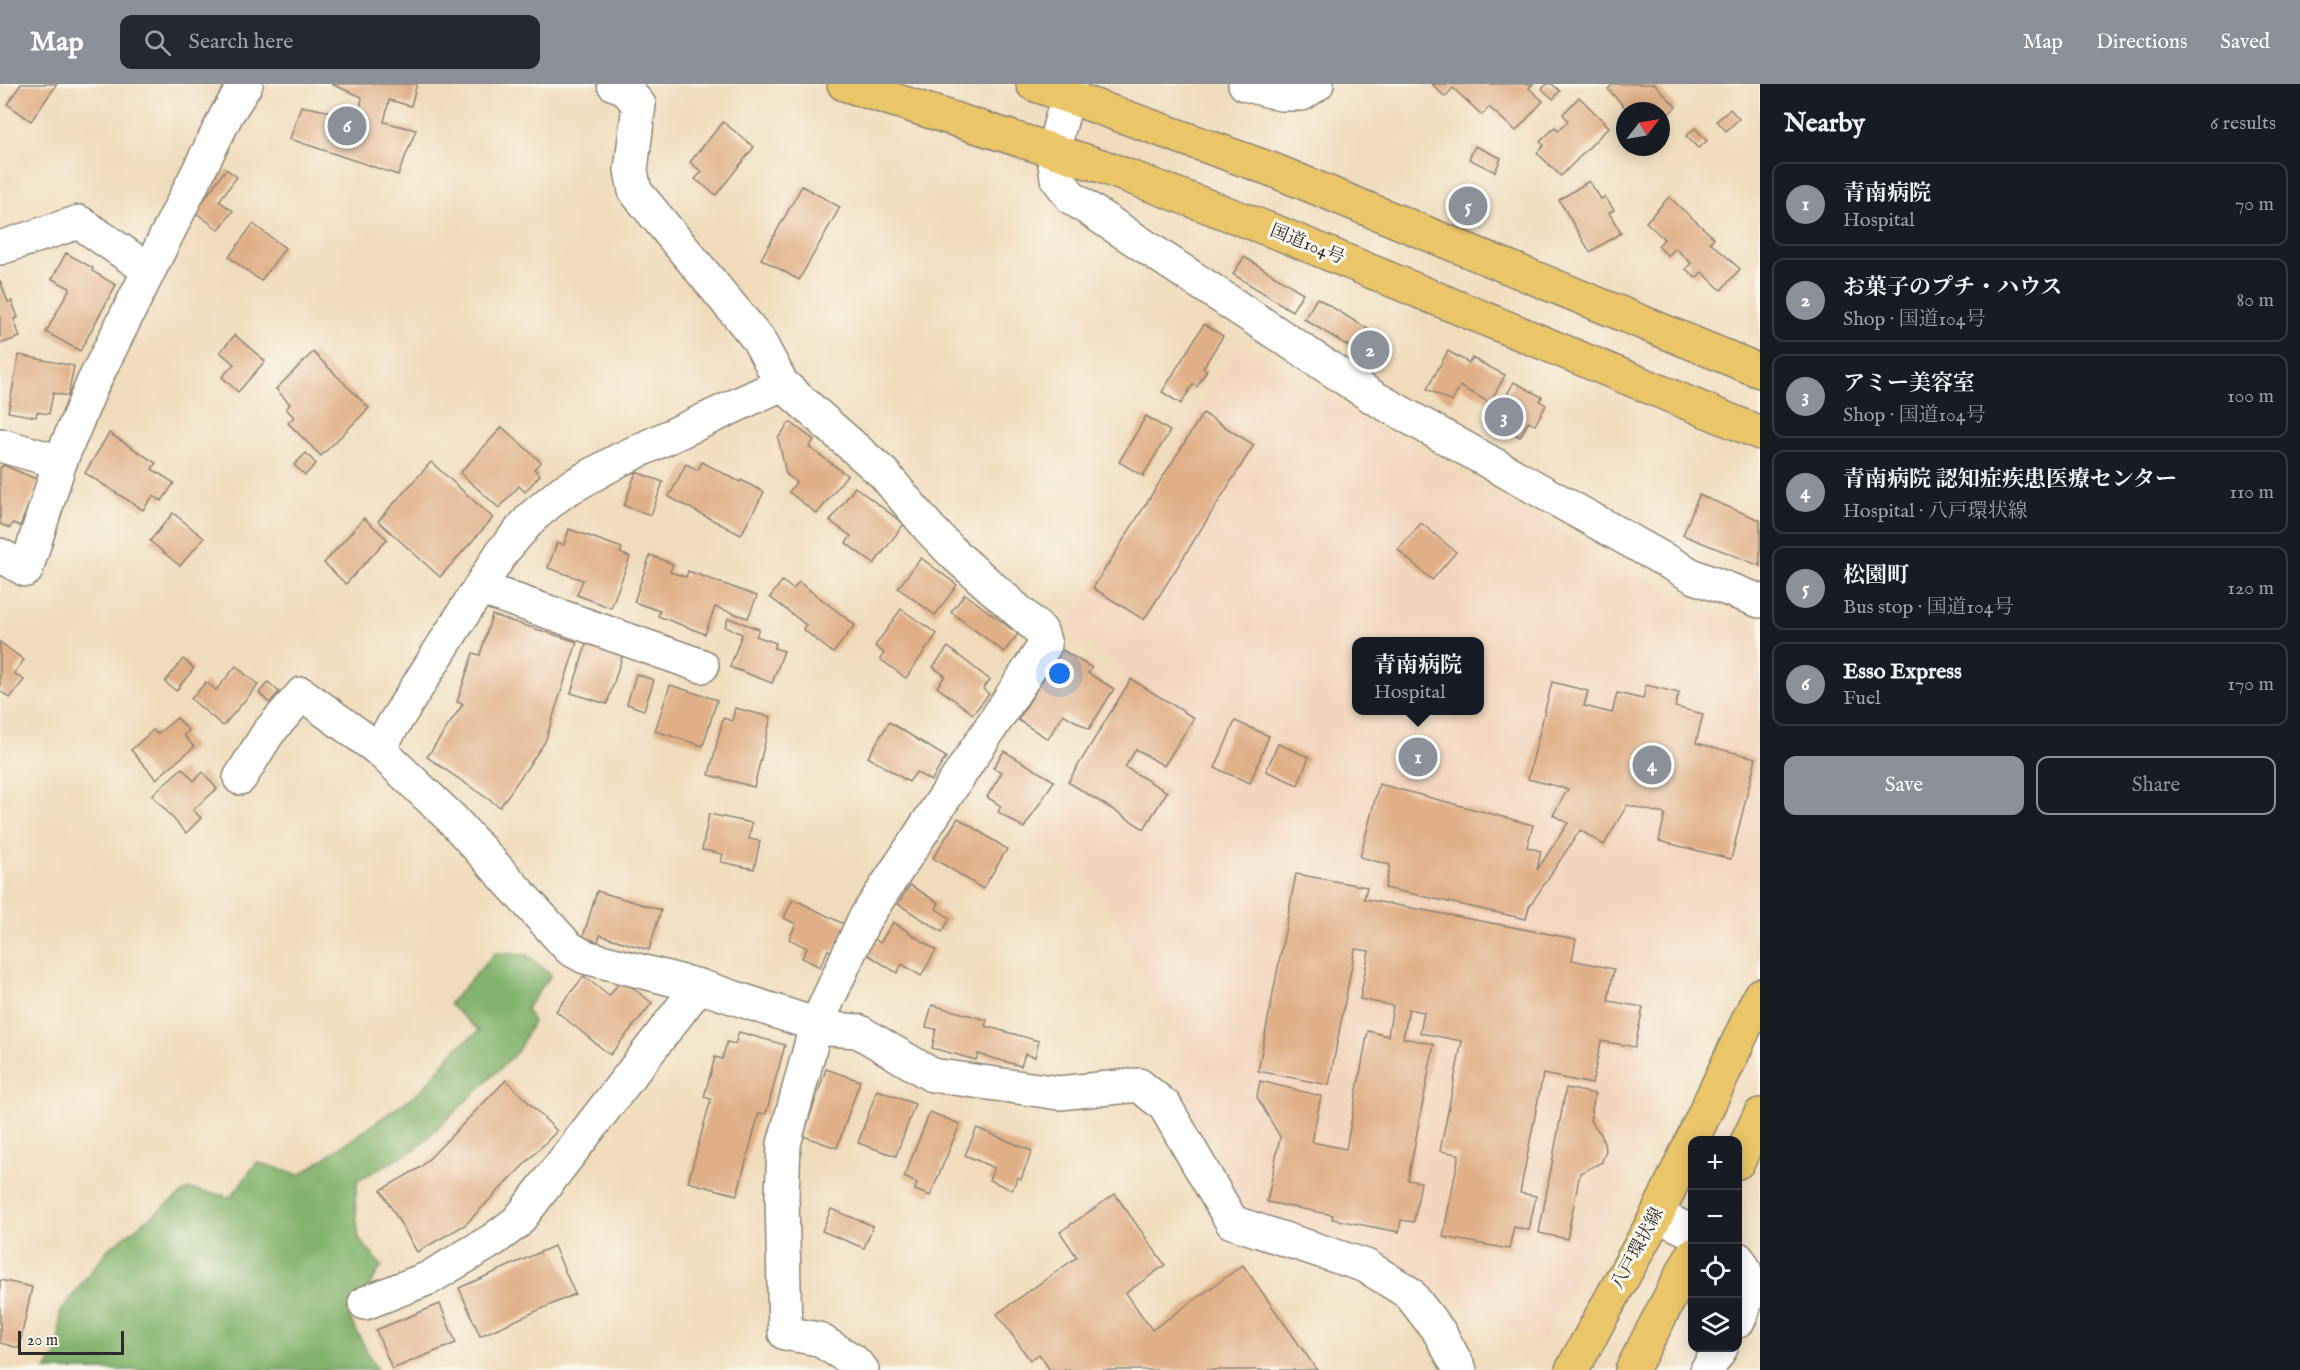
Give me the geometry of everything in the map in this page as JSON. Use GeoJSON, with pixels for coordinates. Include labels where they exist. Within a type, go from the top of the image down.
{"type":"FeatureCollection","features":[{"type":"Feature","properties":{"kind":"main road","name":"国道104号"},"geometry":{"type":"LineString","coordinates":[[843,84],[1101,166],[1281,234],[1760,433]]}},
{"type":"Feature","properties":{"kind":"main road"},"geometry":{"type":"LineString","coordinates":[[1033,84],[1069,89],[1273,170],[1760,371]]}},
{"type":"Feature","properties":{"kind":"main road","name":"八戸環状線"},"geometry":{"type":"LineString","coordinates":[[1572,1370],[1657,1215],[1760,995]]}},
{"type":"Feature","properties":{"kind":"main road"},"geometry":{"type":"LineString","coordinates":[[1742,1152],[1760,1115]]}},
{"type":"Feature","properties":{"kind":"main road"},"geometry":{"type":"LineString","coordinates":[[1632,1370],[1688,1263]]}},
{"type":"Feature","properties":{"kind":"street"},"geometry":{"type":"LineString","coordinates":[[0,555],[26,570],[60,462],[107,352],[228,114],[246,84]]}},
{"type":"Feature","properties":{"kind":"street"},"geometry":{"type":"LineString","coordinates":[[614,84],[624,87],[639,105],[631,170],[634,191],[758,339],[782,384],[884,474],[928,528],[1041,631],[1045,645],[864,920],[816,1026],[784,1144],[782,1196],[785,1332],[818,1339],[852,1360],[862,1370]]}},
{"type":"Feature","properties":{"kind":"street"},"geometry":{"type":"LineString","coordinates":[[1245,84],[1302,94],[1317,84]]}},
{"type":"Feature","properties":{"kind":"street"},"geometry":{"type":"LineString","coordinates":[[1069,89],[1053,151],[1057,178],[1072,198],[1373,397],[1695,577],[1760,601]]}},
{"type":"Feature","properties":{"kind":"street"},"geometry":{"type":"LineString","coordinates":[[0,248],[79,222],[149,270]]}},
{"type":"Feature","properties":{"kind":"street"},"geometry":{"type":"LineString","coordinates":[[378,749],[502,552],[532,517],[562,492],[619,460],[782,384]]}},
{"type":"Feature","properties":{"kind":"street"},"geometry":{"type":"LineString","coordinates":[[0,446],[60,462]]}},
{"type":"Feature","properties":{"kind":"street"},"geometry":{"type":"LineString","coordinates":[[480,588],[702,666]]}},
{"type":"Feature","properties":{"kind":"street"},"geometry":{"type":"LineString","coordinates":[[240,778],[268,733],[302,694],[378,749],[452,819],[569,948],[585,957],[699,986],[816,1026],[858,1031],[932,1075],[1059,1093],[1139,1084],[1165,1106],[1232,1222],[1366,1266],[1409,1293],[1440,1333],[1461,1370]]}},
{"type":"Feature","properties":{"kind":"street"},"geometry":{"type":"LineString","coordinates":[[365,1303],[429,1278],[493,1240],[516,1222],[699,986]]}},
{"type":"Feature","properties":{"kind":"street"},"geometry":{"type":"LineString","coordinates":[[1657,1215],[1688,1230]]}},
{"type":"Feature","properties":{"kind":"street"},"geometry":{"type":"LineString","coordinates":[[1742,1264],[1747,1282],[1742,1313]]}},
{"type":"Feature","properties":{"kind":"street"},"geometry":{"type":"LineString","coordinates":[[1707,1370],[1718,1352]]}},
{"type":"Feature","properties":{"kind":"shaded area"},"geometry":{"type":"Polygon","coordinates":[[[1239,345],[1366,421],[1697,608],[1760,627],[1760,889],[1745,934],[1707,1024],[1543,1342],[1486,1318],[1369,1251],[1298,1236],[1241,1205],[1172,1080],[1185,1056],[1100,891],[1026,844],[1127,671],[1065,629],[1239,345]]]}},
{"type":"Feature","properties":{"kind":"green space"},"geometry":{"type":"Polygon","coordinates":[[[495,953],[527,955],[551,975],[526,1009],[533,1022],[517,1052],[417,1148],[358,1180],[355,1201],[359,1239],[382,1266],[349,1317],[377,1370],[46,1370],[59,1350],[60,1312],[108,1249],[188,1189],[231,1197],[257,1162],[300,1175],[422,1090],[455,1049],[479,1031],[449,1004],[495,953]]]}},
{"type":"Feature","properties":{"kind":"building"},"geometry":{"type":"Polygon","coordinates":[[[21,84],[57,84],[31,121],[7,104],[21,84]]]}},
{"type":"Feature","properties":{"kind":"building"},"geometry":{"type":"Polygon","coordinates":[[[331,84],[417,84],[411,106],[389,100],[384,122],[416,130],[398,175],[290,139],[301,106],[359,117],[362,97],[331,84]]]}},
{"type":"Feature","properties":{"kind":"building"},"geometry":{"type":"Polygon","coordinates":[[[1432,84],[1533,84],[1529,88],[1543,101],[1516,131],[1489,107],[1482,115],[1453,88],[1445,97],[1432,84]]]}},
{"type":"Feature","properties":{"kind":"building"},"geometry":{"type":"Polygon","coordinates":[[[1547,84],[1552,84],[1560,91],[1553,99],[1542,89],[1547,84]]]}},
{"type":"Feature","properties":{"kind":"building"},"geometry":{"type":"Polygon","coordinates":[[[1613,84],[1655,84],[1676,107],[1670,113],[1670,102],[1620,102],[1608,89],[1613,84]]]}},
{"type":"Feature","properties":{"kind":"building"},"geometry":{"type":"Polygon","coordinates":[[[1579,97],[1609,127],[1561,176],[1537,153],[1544,145],[1540,142],[1555,127],[1558,131],[1568,121],[1563,114],[1579,97]]]}},
{"type":"Feature","properties":{"kind":"building"},"geometry":{"type":"Polygon","coordinates":[[[1730,109],[1739,119],[1726,131],[1717,121],[1730,109]]]}},
{"type":"Feature","properties":{"kind":"building"},"geometry":{"type":"Polygon","coordinates":[[[723,122],[754,147],[716,195],[695,179],[702,172],[690,162],[723,122]]]}},
{"type":"Feature","properties":{"kind":"building"},"geometry":{"type":"Polygon","coordinates":[[[1695,128],[1707,141],[1698,148],[1686,136],[1695,128]]]}},
{"type":"Feature","properties":{"kind":"building"},"geometry":{"type":"Polygon","coordinates":[[[1475,146],[1501,158],[1495,172],[1469,159],[1475,146]]]}},
{"type":"Feature","properties":{"kind":"building"},"geometry":{"type":"Polygon","coordinates":[[[226,169],[237,177],[219,201],[233,211],[219,230],[195,212],[226,169]]]}},
{"type":"Feature","properties":{"kind":"building"},"geometry":{"type":"Polygon","coordinates":[[[1589,181],[1601,199],[1605,197],[1614,210],[1609,213],[1621,233],[1590,252],[1559,200],[1589,181]]]}},
{"type":"Feature","properties":{"kind":"building"},"geometry":{"type":"Polygon","coordinates":[[[802,186],[840,207],[799,280],[761,259],[802,186]]]}},
{"type":"Feature","properties":{"kind":"building"},"geometry":{"type":"Polygon","coordinates":[[[1669,197],[1714,238],[1710,242],[1740,269],[1721,290],[1702,272],[1696,278],[1686,269],[1691,263],[1675,248],[1668,256],[1658,246],[1664,239],[1646,222],[1669,197]]]}},
{"type":"Feature","properties":{"kind":"building"},"geometry":{"type":"Polygon","coordinates":[[[253,224],[285,248],[261,281],[229,257],[253,224]]]}},
{"type":"Feature","properties":{"kind":"building"},"geometry":{"type":"Polygon","coordinates":[[[66,253],[93,268],[92,271],[116,285],[80,351],[46,332],[70,288],[52,279],[66,253]]]}},
{"type":"Feature","properties":{"kind":"building"},"geometry":{"type":"Polygon","coordinates":[[[1244,257],[1303,293],[1292,311],[1233,274],[1244,257]]]}},
{"type":"Feature","properties":{"kind":"building"},"geometry":{"type":"Polygon","coordinates":[[[0,280],[8,302],[12,301],[18,318],[14,319],[20,337],[0,344],[0,280]]]}},
{"type":"Feature","properties":{"kind":"building"},"geometry":{"type":"Polygon","coordinates":[[[1317,298],[1379,336],[1366,357],[1304,319],[1317,298]]]}},
{"type":"Feature","properties":{"kind":"building"},"geometry":{"type":"Polygon","coordinates":[[[1204,324],[1223,336],[1203,368],[1207,370],[1197,387],[1193,384],[1181,404],[1162,392],[1204,324]]]}},
{"type":"Feature","properties":{"kind":"building"},"geometry":{"type":"Polygon","coordinates":[[[235,335],[265,361],[238,392],[222,377],[234,364],[220,352],[235,335]]]}},
{"type":"Feature","properties":{"kind":"building"},"geometry":{"type":"Polygon","coordinates":[[[1448,351],[1469,363],[1472,358],[1505,375],[1490,403],[1460,386],[1452,402],[1427,389],[1448,351]]]}},
{"type":"Feature","properties":{"kind":"building"},"geometry":{"type":"Polygon","coordinates":[[[313,352],[369,408],[321,456],[288,423],[294,417],[286,409],[290,404],[276,389],[313,352]]]}},
{"type":"Feature","properties":{"kind":"building"},"geometry":{"type":"Polygon","coordinates":[[[19,355],[74,366],[68,396],[53,393],[49,414],[37,412],[36,417],[8,412],[19,355]]]}},
{"type":"Feature","properties":{"kind":"building"},"geometry":{"type":"Polygon","coordinates":[[[1514,382],[1542,397],[1540,401],[1546,405],[1535,425],[1529,421],[1520,437],[1492,422],[1514,382]]]}},
{"type":"Feature","properties":{"kind":"building"},"geometry":{"type":"Polygon","coordinates":[[[1203,413],[1254,445],[1144,620],[1093,588],[1203,413]]]}},
{"type":"Feature","properties":{"kind":"building"},"geometry":{"type":"Polygon","coordinates":[[[1146,416],[1170,431],[1143,476],[1119,462],[1146,416]]]}},
{"type":"Feature","properties":{"kind":"building"},"geometry":{"type":"Polygon","coordinates":[[[790,422],[814,440],[809,447],[847,475],[817,514],[789,492],[796,482],[786,474],[778,438],[790,422]]]}},
{"type":"Feature","properties":{"kind":"building"},"geometry":{"type":"Polygon","coordinates":[[[502,427],[541,462],[534,469],[540,475],[525,492],[519,486],[499,508],[460,473],[502,427]]]}},
{"type":"Feature","properties":{"kind":"building"},"geometry":{"type":"Polygon","coordinates":[[[109,433],[156,463],[152,469],[174,483],[162,501],[153,496],[143,510],[85,473],[109,433]]]}},
{"type":"Feature","properties":{"kind":"building"},"geometry":{"type":"Polygon","coordinates":[[[306,453],[316,464],[305,475],[294,465],[306,453]]]}},
{"type":"Feature","properties":{"kind":"building"},"geometry":{"type":"Polygon","coordinates":[[[431,462],[493,518],[440,577],[378,521],[431,462]]]}},
{"type":"Feature","properties":{"kind":"building"},"geometry":{"type":"Polygon","coordinates":[[[702,462],[764,492],[741,535],[669,497],[686,464],[698,470],[702,462]]]}},
{"type":"Feature","properties":{"kind":"building"},"geometry":{"type":"Polygon","coordinates":[[[3,465],[39,480],[20,526],[13,523],[10,528],[0,524],[0,467],[3,465]]]}},
{"type":"Feature","properties":{"kind":"building"},"geometry":{"type":"Polygon","coordinates":[[[636,472],[663,482],[651,515],[624,506],[636,472]]]}},
{"type":"Feature","properties":{"kind":"building"},"geometry":{"type":"Polygon","coordinates":[[[855,487],[904,524],[874,564],[846,543],[851,536],[830,521],[855,487]]]}},
{"type":"Feature","properties":{"kind":"building"},"geometry":{"type":"Polygon","coordinates":[[[1699,495],[1760,520],[1760,566],[1683,535],[1699,495]]]}},
{"type":"Feature","properties":{"kind":"building"},"geometry":{"type":"Polygon","coordinates":[[[173,513],[204,538],[180,566],[150,541],[173,513]]]}},
{"type":"Feature","properties":{"kind":"building"},"geometry":{"type":"Polygon","coordinates":[[[364,518],[387,539],[346,584],[324,563],[364,518]]]}},
{"type":"Feature","properties":{"kind":"building"},"geometry":{"type":"Polygon","coordinates":[[[1421,523],[1456,552],[1432,580],[1398,550],[1421,523]]]}},
{"type":"Feature","properties":{"kind":"building"},"geometry":{"type":"Polygon","coordinates":[[[569,529],[622,548],[620,553],[630,557],[611,608],[577,595],[583,580],[548,568],[557,542],[564,545],[569,529]]]}},
{"type":"Feature","properties":{"kind":"building"},"geometry":{"type":"Polygon","coordinates":[[[650,555],[673,564],[670,572],[686,577],[688,571],[757,596],[748,618],[715,607],[705,634],[658,616],[660,611],[634,602],[650,555]]]}},
{"type":"Feature","properties":{"kind":"building"},"geometry":{"type":"Polygon","coordinates":[[[921,558],[957,585],[935,615],[898,588],[921,558]]]}},
{"type":"Feature","properties":{"kind":"building"},"geometry":{"type":"Polygon","coordinates":[[[782,581],[793,589],[799,582],[855,625],[833,653],[803,629],[806,625],[770,597],[782,581]]]}},
{"type":"Feature","properties":{"kind":"building"},"geometry":{"type":"Polygon","coordinates":[[[965,594],[1018,634],[1004,652],[951,612],[965,594]]]}},
{"type":"Feature","properties":{"kind":"building"},"geometry":{"type":"Polygon","coordinates":[[[901,609],[937,634],[906,678],[880,659],[884,653],[875,646],[901,609]]]}},
{"type":"Feature","properties":{"kind":"building"},"geometry":{"type":"Polygon","coordinates":[[[492,615],[577,642],[545,742],[500,807],[427,757],[463,704],[457,702],[473,653],[480,655],[492,615]]]}},
{"type":"Feature","properties":{"kind":"building"},"geometry":{"type":"Polygon","coordinates":[[[728,618],[759,629],[756,636],[776,643],[774,648],[784,651],[772,683],[730,667],[742,634],[725,627],[728,618]]]}},
{"type":"Feature","properties":{"kind":"building"},"geometry":{"type":"Polygon","coordinates":[[[0,642],[24,660],[14,673],[24,680],[10,698],[0,691],[0,642]]]}},
{"type":"Feature","properties":{"kind":"building"},"geometry":{"type":"Polygon","coordinates":[[[587,642],[623,654],[607,704],[571,693],[587,642]]]}},
{"type":"Feature","properties":{"kind":"building"},"geometry":{"type":"Polygon","coordinates":[[[948,647],[990,680],[983,689],[989,694],[973,714],[937,687],[945,676],[933,667],[948,647]]]}},
{"type":"Feature","properties":{"kind":"building"},"geometry":{"type":"Polygon","coordinates":[[[1061,649],[1092,668],[1088,673],[1114,689],[1089,729],[1063,714],[1048,739],[1018,720],[1061,649]]]}},
{"type":"Feature","properties":{"kind":"building"},"geometry":{"type":"Polygon","coordinates":[[[183,659],[194,668],[176,691],[165,682],[183,659]]]}},
{"type":"Feature","properties":{"kind":"building"},"geometry":{"type":"Polygon","coordinates":[[[236,666],[258,685],[223,726],[191,699],[206,682],[216,690],[236,666]]]}},
{"type":"Feature","properties":{"kind":"building"},"geometry":{"type":"Polygon","coordinates":[[[636,674],[654,680],[644,710],[627,704],[636,674]]]}},
{"type":"Feature","properties":{"kind":"building"},"geometry":{"type":"Polygon","coordinates":[[[1131,679],[1194,718],[1164,766],[1136,749],[1125,767],[1167,792],[1144,829],[1068,782],[1131,679]]]}},
{"type":"Feature","properties":{"kind":"building"},"geometry":{"type":"Polygon","coordinates":[[[268,682],[279,692],[269,703],[259,693],[268,682]]]}},
{"type":"Feature","properties":{"kind":"building"},"geometry":{"type":"Polygon","coordinates":[[[1552,682],[1588,691],[1584,706],[1612,713],[1617,693],[1643,699],[1646,685],[1679,693],[1675,707],[1703,714],[1696,743],[1756,758],[1731,859],[1659,841],[1665,814],[1627,805],[1604,845],[1580,830],[1529,907],[1526,919],[1385,888],[1390,865],[1360,857],[1379,784],[1533,825],[1527,847],[1541,851],[1537,870],[1568,823],[1553,815],[1568,789],[1528,779],[1552,682]]]}},
{"type":"Feature","properties":{"kind":"building"},"geometry":{"type":"Polygon","coordinates":[[[670,685],[717,700],[703,746],[655,731],[670,685]]]}},
{"type":"Feature","properties":{"kind":"building"},"geometry":{"type":"Polygon","coordinates":[[[735,708],[771,717],[754,787],[709,775],[723,718],[732,721],[735,708]]]}},
{"type":"Feature","properties":{"kind":"building"},"geometry":{"type":"Polygon","coordinates":[[[177,718],[189,731],[184,735],[194,747],[156,779],[131,750],[153,730],[157,734],[177,718]]]}},
{"type":"Feature","properties":{"kind":"building"},"geometry":{"type":"Polygon","coordinates":[[[1235,721],[1269,736],[1250,783],[1215,768],[1235,721]]]}},
{"type":"Feature","properties":{"kind":"building"},"geometry":{"type":"Polygon","coordinates":[[[889,722],[946,757],[931,781],[916,772],[909,782],[868,757],[889,722]]]}},
{"type":"Feature","properties":{"kind":"building"},"geometry":{"type":"Polygon","coordinates":[[[1278,744],[1309,757],[1298,785],[1266,771],[1278,744]]]}},
{"type":"Feature","properties":{"kind":"building"},"geometry":{"type":"Polygon","coordinates":[[[1004,751],[1054,781],[1024,828],[998,812],[1001,806],[987,797],[1002,772],[993,768],[1004,751]]]}},
{"type":"Feature","properties":{"kind":"building"},"geometry":{"type":"Polygon","coordinates":[[[182,768],[194,781],[203,772],[217,789],[193,810],[201,818],[186,833],[152,795],[182,768]]]}},
{"type":"Feature","properties":{"kind":"building"},"geometry":{"type":"Polygon","coordinates":[[[709,814],[752,823],[749,839],[760,841],[754,869],[721,862],[723,854],[702,850],[709,814]]]}},
{"type":"Feature","properties":{"kind":"building"},"geometry":{"type":"Polygon","coordinates":[[[958,818],[1007,849],[983,889],[933,858],[958,818]]]}},
{"type":"Feature","properties":{"kind":"building"},"geometry":{"type":"Polygon","coordinates":[[[1296,874],[1367,887],[1364,899],[1576,939],[1572,960],[1614,969],[1608,1001],[1643,1007],[1635,1047],[1601,1041],[1592,1084],[1543,1074],[1520,1193],[1536,1196],[1529,1230],[1514,1227],[1509,1249],[1443,1237],[1459,1154],[1440,1151],[1462,1041],[1420,1033],[1424,1012],[1409,1009],[1403,1038],[1434,1044],[1408,1180],[1421,1182],[1414,1222],[1401,1220],[1399,1232],[1332,1219],[1333,1215],[1267,1202],[1280,1137],[1257,1097],[1260,1081],[1321,1096],[1312,1142],[1346,1149],[1368,1031],[1388,1036],[1393,1006],[1360,999],[1369,951],[1355,949],[1329,1085],[1258,1071],[1296,874]]]}},
{"type":"Feature","properties":{"kind":"building"},"geometry":{"type":"Polygon","coordinates":[[[910,885],[939,903],[936,909],[950,918],[942,932],[898,904],[910,885]]]}},
{"type":"Feature","properties":{"kind":"building"},"geometry":{"type":"Polygon","coordinates":[[[597,891],[661,910],[649,950],[600,935],[598,942],[583,937],[597,891]]]}},
{"type":"Feature","properties":{"kind":"building"},"geometry":{"type":"Polygon","coordinates":[[[793,899],[846,925],[833,952],[828,950],[820,967],[802,958],[807,948],[789,939],[796,924],[784,918],[793,899]]]}},
{"type":"Feature","properties":{"kind":"building"},"geometry":{"type":"Polygon","coordinates":[[[893,922],[936,950],[921,976],[902,964],[897,973],[865,953],[874,939],[880,943],[893,922]]]}},
{"type":"Feature","properties":{"kind":"building"},"geometry":{"type":"Polygon","coordinates":[[[584,976],[609,996],[622,979],[652,1003],[610,1055],[556,1011],[584,976]]]}},
{"type":"Feature","properties":{"kind":"building"},"geometry":{"type":"Polygon","coordinates":[[[932,1005],[987,1020],[985,1026],[1039,1041],[1035,1057],[1025,1054],[1021,1066],[978,1054],[976,1060],[932,1048],[936,1029],[926,1027],[932,1005]]]}},
{"type":"Feature","properties":{"kind":"building"},"geometry":{"type":"Polygon","coordinates":[[[739,1032],[785,1045],[766,1114],[759,1113],[737,1195],[688,1182],[711,1099],[704,1097],[715,1057],[722,1059],[727,1042],[735,1044],[739,1032]]]}},
{"type":"Feature","properties":{"kind":"building"},"geometry":{"type":"Polygon","coordinates":[[[826,1069],[860,1081],[837,1148],[803,1136],[826,1069]]]}},
{"type":"Feature","properties":{"kind":"building"},"geometry":{"type":"Polygon","coordinates":[[[506,1080],[557,1131],[465,1225],[417,1252],[381,1190],[421,1167],[506,1080]]]}},
{"type":"Feature","properties":{"kind":"building"},"geometry":{"type":"Polygon","coordinates":[[[1566,1088],[1595,1094],[1590,1121],[1601,1134],[1606,1150],[1602,1162],[1580,1173],[1567,1239],[1539,1233],[1566,1088]]]}},
{"type":"Feature","properties":{"kind":"building"},"geometry":{"type":"Polygon","coordinates":[[[877,1090],[915,1104],[896,1156],[858,1143],[877,1090]]]}},
{"type":"Feature","properties":{"kind":"building"},"geometry":{"type":"Polygon","coordinates":[[[930,1112],[960,1124],[930,1196],[915,1190],[917,1183],[904,1177],[930,1112]]]}},
{"type":"Feature","properties":{"kind":"building"},"geometry":{"type":"Polygon","coordinates":[[[977,1128],[1032,1151],[1021,1179],[1018,1177],[1012,1190],[989,1180],[994,1168],[965,1155],[977,1128]]]}},
{"type":"Feature","properties":{"kind":"building"},"geometry":{"type":"Polygon","coordinates":[[[1115,1194],[1165,1265],[1126,1293],[1152,1330],[1243,1265],[1317,1370],[1050,1370],[1039,1354],[1030,1360],[997,1314],[1077,1257],[1060,1232],[1115,1194]]]}},
{"type":"Feature","properties":{"kind":"building"},"geometry":{"type":"Polygon","coordinates":[[[831,1209],[873,1226],[864,1248],[822,1231],[831,1209]]]}},
{"type":"Feature","properties":{"kind":"building"},"geometry":{"type":"Polygon","coordinates":[[[554,1246],[575,1294],[480,1336],[459,1288],[554,1246]]]}},
{"type":"Feature","properties":{"kind":"building"},"geometry":{"type":"Polygon","coordinates":[[[0,1280],[32,1287],[19,1348],[0,1343],[0,1280]]]}},
{"type":"Feature","properties":{"kind":"building"},"geometry":{"type":"Polygon","coordinates":[[[440,1304],[456,1343],[392,1369],[376,1330],[440,1304]]]}},
{"type":"Feature","properties":{"kind":"place","name":"Esso Express"},"geometry":{"type":"Point","coordinates":[347,126]}},
{"type":"Feature","properties":{"kind":"place","name":"松園町"},"geometry":{"type":"Point","coordinates":[1468,206]}},
{"type":"Feature","properties":{"kind":"place","name":"お菓子のプチ・ハウス"},"geometry":{"type":"Point","coordinates":[1370,350]}},
{"type":"Feature","properties":{"kind":"place","name":"アミー美容室"},"geometry":{"type":"Point","coordinates":[1504,417]}},
{"type":"Feature","properties":{"kind":"place","name":"青南病院"},"geometry":{"type":"Point","coordinates":[1418,757]}},
{"type":"Feature","properties":{"kind":"place","name":"青南病院 認知症疾患医療センター"},"geometry":{"type":"Point","coordinates":[1652,765]}}]}
